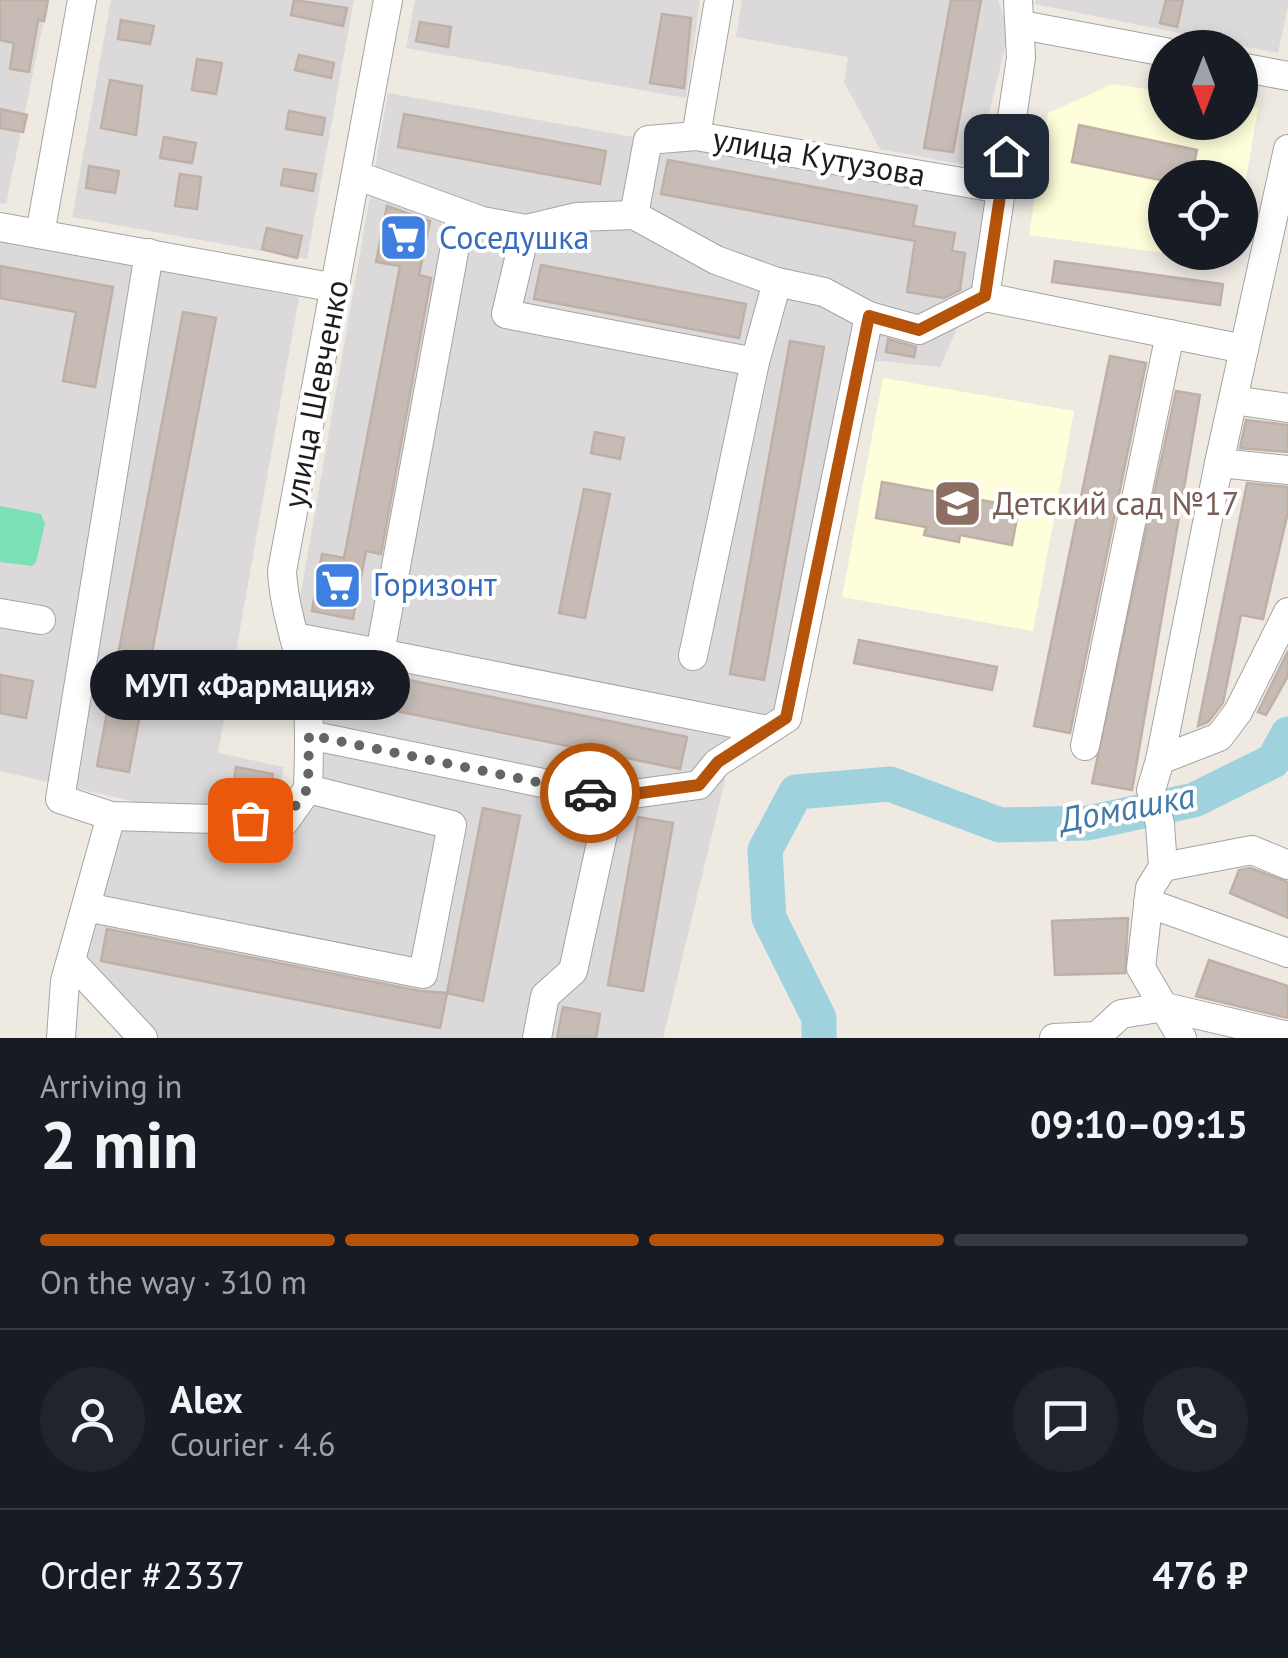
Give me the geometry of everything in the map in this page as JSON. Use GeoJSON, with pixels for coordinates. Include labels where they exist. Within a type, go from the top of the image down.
{"type":"FeatureCollection","features":[{"type":"Feature","properties":{"kind":"street"},"geometry":{"type":"LineString","coordinates":[[40,234],[82,0]]}},
{"type":"Feature","properties":{"kind":"street","name":"улица Шевченко"},"geometry":{"type":"LineString","coordinates":[[308,788],[305,682],[284,604],[282,571],[388,0]]}},
{"type":"Feature","properties":{"kind":"street"},"geometry":{"type":"LineString","coordinates":[[696,136],[719,0]]}},
{"type":"Feature","properties":{"kind":"street"},"geometry":{"type":"LineString","coordinates":[[985,296],[1022,58],[1020,13],[1148,47]]}},
{"type":"Feature","properties":{"kind":"street"},"geometry":{"type":"LineString","coordinates":[[1258,70],[1288,76]]}},
{"type":"Feature","properties":{"kind":"street","name":"улица Кутузова"},"geometry":{"type":"LineString","coordinates":[[634,214],[648,140],[696,136],[1002,189]]}},
{"type":"Feature","properties":{"kind":"street"},"geometry":{"type":"LineString","coordinates":[[1182,1038],[1142,968],[1150,888],[1163,867],[1160,824],[1151,790],[1288,149]]}},
{"type":"Feature","properties":{"kind":"street"},"geometry":{"type":"LineString","coordinates":[[356,175],[482,221],[526,229],[576,218],[634,214],[716,260],[777,282],[824,292],[869,316],[919,330],[985,296],[1244,349]]}},
{"type":"Feature","properties":{"kind":"street"},"geometry":{"type":"LineString","coordinates":[[380,653],[461,214]]}},
{"type":"Feature","properties":{"kind":"street"},"geometry":{"type":"LineString","coordinates":[[0,226],[336,288]]}},
{"type":"Feature","properties":{"kind":"street"},"geometry":{"type":"LineString","coordinates":[[526,229],[506,314],[756,362]]}},
{"type":"Feature","properties":{"kind":"street"},"geometry":{"type":"LineString","coordinates":[[86,906],[423,974],[452,825],[308,788],[284,822],[111,816],[60,799],[148,253]]}},
{"type":"Feature","properties":{"kind":"street"},"geometry":{"type":"LineString","coordinates":[[694,656],[756,362],[777,282]]}},
{"type":"Feature","properties":{"kind":"street"},"geometry":{"type":"LineString","coordinates":[[309,735],[611,797],[699,785],[718,762],[786,718],[869,316]]}},
{"type":"Feature","properties":{"kind":"street"},"geometry":{"type":"LineString","coordinates":[[1086,746],[1170,334]]}},
{"type":"Feature","properties":{"kind":"street"},"geometry":{"type":"LineString","coordinates":[[1233,400],[1288,408]]}},
{"type":"Feature","properties":{"kind":"street"},"geometry":{"type":"LineString","coordinates":[[1220,463],[1288,470]]}},
{"type":"Feature","properties":{"kind":"street"},"geometry":{"type":"LineString","coordinates":[[1160,760],[1220,737],[1238,712],[1288,612]]}},
{"type":"Feature","properties":{"kind":"street"},"geometry":{"type":"LineString","coordinates":[[0,613],[40,620]]}},
{"type":"Feature","properties":{"kind":"street"},"geometry":{"type":"LineString","coordinates":[[294,637],[768,730]]}},
{"type":"Feature","properties":{"kind":"street"},"geometry":{"type":"LineString","coordinates":[[537,1038],[545,996],[573,970],[611,797]]}},
{"type":"Feature","properties":{"kind":"street"},"geometry":{"type":"LineString","coordinates":[[61,1038],[65,981],[111,816]]}},
{"type":"Feature","properties":{"kind":"street"},"geometry":{"type":"LineString","coordinates":[[1163,867],[1252,850],[1288,864]]}},
{"type":"Feature","properties":{"kind":"street"},"geometry":{"type":"LineString","coordinates":[[1148,904],[1288,953]]}},
{"type":"Feature","properties":{"kind":"street"},"geometry":{"type":"LineString","coordinates":[[70,961],[144,1038]]}},
{"type":"Feature","properties":{"kind":"street"},"geometry":{"type":"LineString","coordinates":[[1054,1038],[1096,1037],[1164,1007],[1243,1032],[1288,1036]]}},
{"type":"Feature","properties":{"kind":"shaded area"},"geometry":{"type":"Polygon","coordinates":[[[0,0],[48,0],[6,204],[0,203],[0,0]]]}},
{"type":"Feature","properties":{"kind":"shaded area"},"geometry":{"type":"Polygon","coordinates":[[[111,0],[354,0],[307,259],[72,217],[111,0]]]}},
{"type":"Feature","properties":{"kind":"shaded area"},"geometry":{"type":"Polygon","coordinates":[[[415,0],[700,0],[686,98],[406,48],[415,0]]]}},
{"type":"Feature","properties":{"kind":"shaded area"},"geometry":{"type":"Polygon","coordinates":[[[742,0],[998,0],[1009,31],[976,167],[880,149],[844,82],[848,57],[736,37],[742,0]]]}},
{"type":"Feature","properties":{"kind":"shaded area"},"geometry":{"type":"Polygon","coordinates":[[[1036,0],[1288,0],[1278,53],[1258,49],[1258,30],[1164,30],[1035,4],[1036,0]]]}},
{"type":"Feature","properties":{"kind":"shaded area"},"geometry":{"type":"Polygon","coordinates":[[[1113,84],[1148,89],[1148,140],[1253,140],[1249,160],[1148,160],[1148,251],[1029,235],[1048,113],[1113,84]]]}},
{"type":"Feature","properties":{"kind":"shaded area"},"geometry":{"type":"Polygon","coordinates":[[[388,93],[985,200],[973,292],[940,367],[860,359],[816,647],[783,722],[739,722],[663,1038],[121,1038],[78,981],[94,829],[293,832],[324,761],[324,656],[297,615],[388,93]]]}},
{"type":"Feature","properties":{"kind":"shaded area"},"geometry":{"type":"Polygon","coordinates":[[[0,239],[299,297],[218,753],[284,767],[276,804],[145,804],[0,771],[0,239]]]}},
{"type":"Feature","properties":{"kind":"shaded area","name":"Детский сад №17"},"geometry":{"type":"Polygon","coordinates":[[[883,378],[1074,411],[1033,631],[842,597],[883,378]]]}},
{"type":"Feature","properties":{"kind":"green space"},"geometry":{"type":"Polygon","coordinates":[[[0,506],[41,514],[45,524],[32,566],[0,562],[0,506]]]}},
{"type":"Feature","properties":{"kind":"building"},"geometry":{"type":"Polygon","coordinates":[[[0,0],[48,0],[44,21],[38,20],[29,72],[10,69],[14,43],[0,40],[0,0]]]}},
{"type":"Feature","properties":{"kind":"building"},"geometry":{"type":"Polygon","coordinates":[[[294,0],[347,8],[343,26],[291,15],[294,0]]]}},
{"type":"Feature","properties":{"kind":"building"},"geometry":{"type":"Polygon","coordinates":[[[951,0],[981,0],[953,152],[924,148],[951,0]]]}},
{"type":"Feature","properties":{"kind":"building"},"geometry":{"type":"Polygon","coordinates":[[[1166,0],[1183,0],[1177,27],[1160,23],[1166,0]]]}},
{"type":"Feature","properties":{"kind":"building"},"geometry":{"type":"Polygon","coordinates":[[[662,14],[691,18],[684,88],[650,83],[662,14]]]}},
{"type":"Feature","properties":{"kind":"building"},"geometry":{"type":"Polygon","coordinates":[[[121,20],[154,26],[150,44],[118,39],[121,20]]]}},
{"type":"Feature","properties":{"kind":"building"},"geometry":{"type":"Polygon","coordinates":[[[420,22],[451,27],[448,47],[416,41],[420,22]]]}},
{"type":"Feature","properties":{"kind":"building"},"geometry":{"type":"Polygon","coordinates":[[[299,55],[334,63],[331,78],[295,70],[299,55]]]}},
{"type":"Feature","properties":{"kind":"building"},"geometry":{"type":"Polygon","coordinates":[[[197,59],[222,63],[216,94],[192,90],[197,59]]]}},
{"type":"Feature","properties":{"kind":"building"},"geometry":{"type":"Polygon","coordinates":[[[110,80],[142,86],[136,135],[101,128],[110,80]]]}},
{"type":"Feature","properties":{"kind":"building"},"geometry":{"type":"Polygon","coordinates":[[[0,109],[27,115],[23,132],[0,128],[0,109]]]}},
{"type":"Feature","properties":{"kind":"building"},"geometry":{"type":"Polygon","coordinates":[[[289,111],[325,118],[322,135],[286,129],[289,111]]]}},
{"type":"Feature","properties":{"kind":"building"},"geometry":{"type":"Polygon","coordinates":[[[404,114],[606,151],[600,184],[398,147],[404,114]]]}},
{"type":"Feature","properties":{"kind":"building"},"geometry":{"type":"Polygon","coordinates":[[[1079,125],[1197,150],[1195,160],[1148,160],[1148,178],[1072,162],[1079,125]]]}},
{"type":"Feature","properties":{"kind":"building"},"geometry":{"type":"Polygon","coordinates":[[[164,137],[196,143],[192,163],[160,158],[164,137]]]}},
{"type":"Feature","properties":{"kind":"building"},"geometry":{"type":"Polygon","coordinates":[[[668,160],[917,206],[913,226],[955,233],[952,251],[965,253],[960,290],[944,298],[907,292],[915,241],[661,194],[668,160]]]}},
{"type":"Feature","properties":{"kind":"building"},"geometry":{"type":"Polygon","coordinates":[[[89,166],[119,171],[115,193],[86,188],[89,166]]]}},
{"type":"Feature","properties":{"kind":"building"},"geometry":{"type":"Polygon","coordinates":[[[284,169],[316,174],[313,191],[281,185],[284,169]]]}},
{"type":"Feature","properties":{"kind":"building"},"geometry":{"type":"Polygon","coordinates":[[[180,174],[201,177],[197,209],[175,206],[180,174]]]}},
{"type":"Feature","properties":{"kind":"building"},"geometry":{"type":"Polygon","coordinates":[[[387,206],[430,221],[419,275],[431,278],[381,554],[366,551],[353,619],[312,611],[322,554],[344,558],[400,266],[376,262],[387,206]]]}},
{"type":"Feature","properties":{"kind":"building"},"geometry":{"type":"Polygon","coordinates":[[[267,228],[302,236],[297,258],[262,249],[267,228]]]}},
{"type":"Feature","properties":{"kind":"building"},"geometry":{"type":"Polygon","coordinates":[[[1055,261],[1223,284],[1220,305],[1052,282],[1055,261]]]}},
{"type":"Feature","properties":{"kind":"building"},"geometry":{"type":"Polygon","coordinates":[[[541,265],[746,304],[739,338],[534,299],[541,265]]]}},
{"type":"Feature","properties":{"kind":"building"},"geometry":{"type":"Polygon","coordinates":[[[0,266],[113,287],[95,387],[63,381],[76,312],[0,298],[0,266]]]}},
{"type":"Feature","properties":{"kind":"building"},"geometry":{"type":"Polygon","coordinates":[[[183,312],[216,318],[129,772],[97,766],[183,312]]]}},
{"type":"Feature","properties":{"kind":"building"},"geometry":{"type":"Polygon","coordinates":[[[888,339],[916,347],[914,357],[886,352],[888,339]]]}},
{"type":"Feature","properties":{"kind":"building"},"geometry":{"type":"Polygon","coordinates":[[[790,341],[824,347],[764,680],[730,674],[790,341]]]}},
{"type":"Feature","properties":{"kind":"building"},"geometry":{"type":"Polygon","coordinates":[[[1110,356],[1146,363],[1070,733],[1034,726],[1110,356]]]}},
{"type":"Feature","properties":{"kind":"building"},"geometry":{"type":"Polygon","coordinates":[[[1176,391],[1200,395],[1132,790],[1092,783],[1176,391]]]}},
{"type":"Feature","properties":{"kind":"building"},"geometry":{"type":"Polygon","coordinates":[[[1246,420],[1288,425],[1288,452],[1240,448],[1246,420]]]}},
{"type":"Feature","properties":{"kind":"building"},"geometry":{"type":"Polygon","coordinates":[[[595,432],[624,438],[620,459],[591,453],[595,432]]]}},
{"type":"Feature","properties":{"kind":"building"},"geometry":{"type":"Polygon","coordinates":[[[882,482],[1019,507],[1012,545],[960,535],[959,542],[924,535],[926,527],[876,518],[882,482]]]}},
{"type":"Feature","properties":{"kind":"building"},"geometry":{"type":"Polygon","coordinates":[[[1247,483],[1288,487],[1288,512],[1263,619],[1241,615],[1223,703],[1208,722],[1198,726],[1247,483]]]}},
{"type":"Feature","properties":{"kind":"building"},"geometry":{"type":"Polygon","coordinates":[[[584,489],[610,494],[585,618],[559,613],[584,489]]]}},
{"type":"Feature","properties":{"kind":"building"},"geometry":{"type":"Polygon","coordinates":[[[859,640],[997,667],[992,690],[854,663],[859,640]]]}},
{"type":"Feature","properties":{"kind":"building"},"geometry":{"type":"Polygon","coordinates":[[[1288,651],[1288,676],[1266,715],[1258,712],[1288,651]]]}},
{"type":"Feature","properties":{"kind":"building"},"geometry":{"type":"Polygon","coordinates":[[[345,667],[687,737],[680,769],[338,699],[345,667]]]}},
{"type":"Feature","properties":{"kind":"building"},"geometry":{"type":"Polygon","coordinates":[[[0,675],[33,681],[26,718],[0,713],[0,675]]]}},
{"type":"Feature","properties":{"kind":"building"},"geometry":{"type":"Polygon","coordinates":[[[236,767],[273,774],[269,795],[233,789],[236,767]]]}},
{"type":"Feature","properties":{"kind":"building"},"geometry":{"type":"Polygon","coordinates":[[[483,808],[520,816],[483,1001],[447,993],[483,808]]]}},
{"type":"Feature","properties":{"kind":"building"},"geometry":{"type":"Polygon","coordinates":[[[638,817],[673,823],[643,991],[608,985],[638,817]]]}},
{"type":"Feature","properties":{"kind":"building"},"geometry":{"type":"Polygon","coordinates":[[[1250,868],[1288,882],[1288,918],[1230,893],[1239,870],[1250,868]]]}},
{"type":"Feature","properties":{"kind":"building"},"geometry":{"type":"Polygon","coordinates":[[[1128,918],[1125,973],[1055,975],[1052,921],[1128,918]]]}},
{"type":"Feature","properties":{"kind":"building"},"geometry":{"type":"Polygon","coordinates":[[[107,929],[420,991],[447,993],[440,1028],[101,961],[107,929]]]}},
{"type":"Feature","properties":{"kind":"building"},"geometry":{"type":"Polygon","coordinates":[[[1209,960],[1288,986],[1288,1018],[1196,996],[1209,960]]]}},
{"type":"Feature","properties":{"kind":"building"},"geometry":{"type":"Polygon","coordinates":[[[563,1007],[600,1014],[596,1038],[557,1038],[563,1007]]]}},
{"type":"Feature","properties":{"kind":"waterway","name":"Домашка"},"geometry":{"type":"LineString","coordinates":[[819,1038],[819,1018],[769,918],[765,850],[796,792],[890,784],[1000,825],[1088,823],[1194,800],[1273,761],[1288,734]]}},
{"type":"Feature","properties":{"kind":"way so far"},"geometry":{"type":"LineString","coordinates":[[250,820],[284,822],[308,788],[309,735],[590,793]]}},
{"type":"Feature","properties":{"kind":"place","name":"Соседушка"},"geometry":{"type":"Point","coordinates":[404,238]}},
{"type":"Feature","properties":{"kind":"place","name":"Детский сад №17"},"geometry":{"type":"Point","coordinates":[958,504]}},
{"type":"Feature","properties":{"kind":"place","name":"Горизонт"},"geometry":{"type":"Point","coordinates":[338,585]}},
{"type":"Feature","properties":{"kind":"place","name":"МУП «Фармация»"},"geometry":{"type":"Point","coordinates":[250,820]}},
{"type":"Feature","properties":{"kind":"route"},"geometry":{"type":"LineString","coordinates":[[590,793],[611,797],[699,785],[718,762],[786,718],[869,316],[919,330],[985,296],[1006,156]]}}]}
